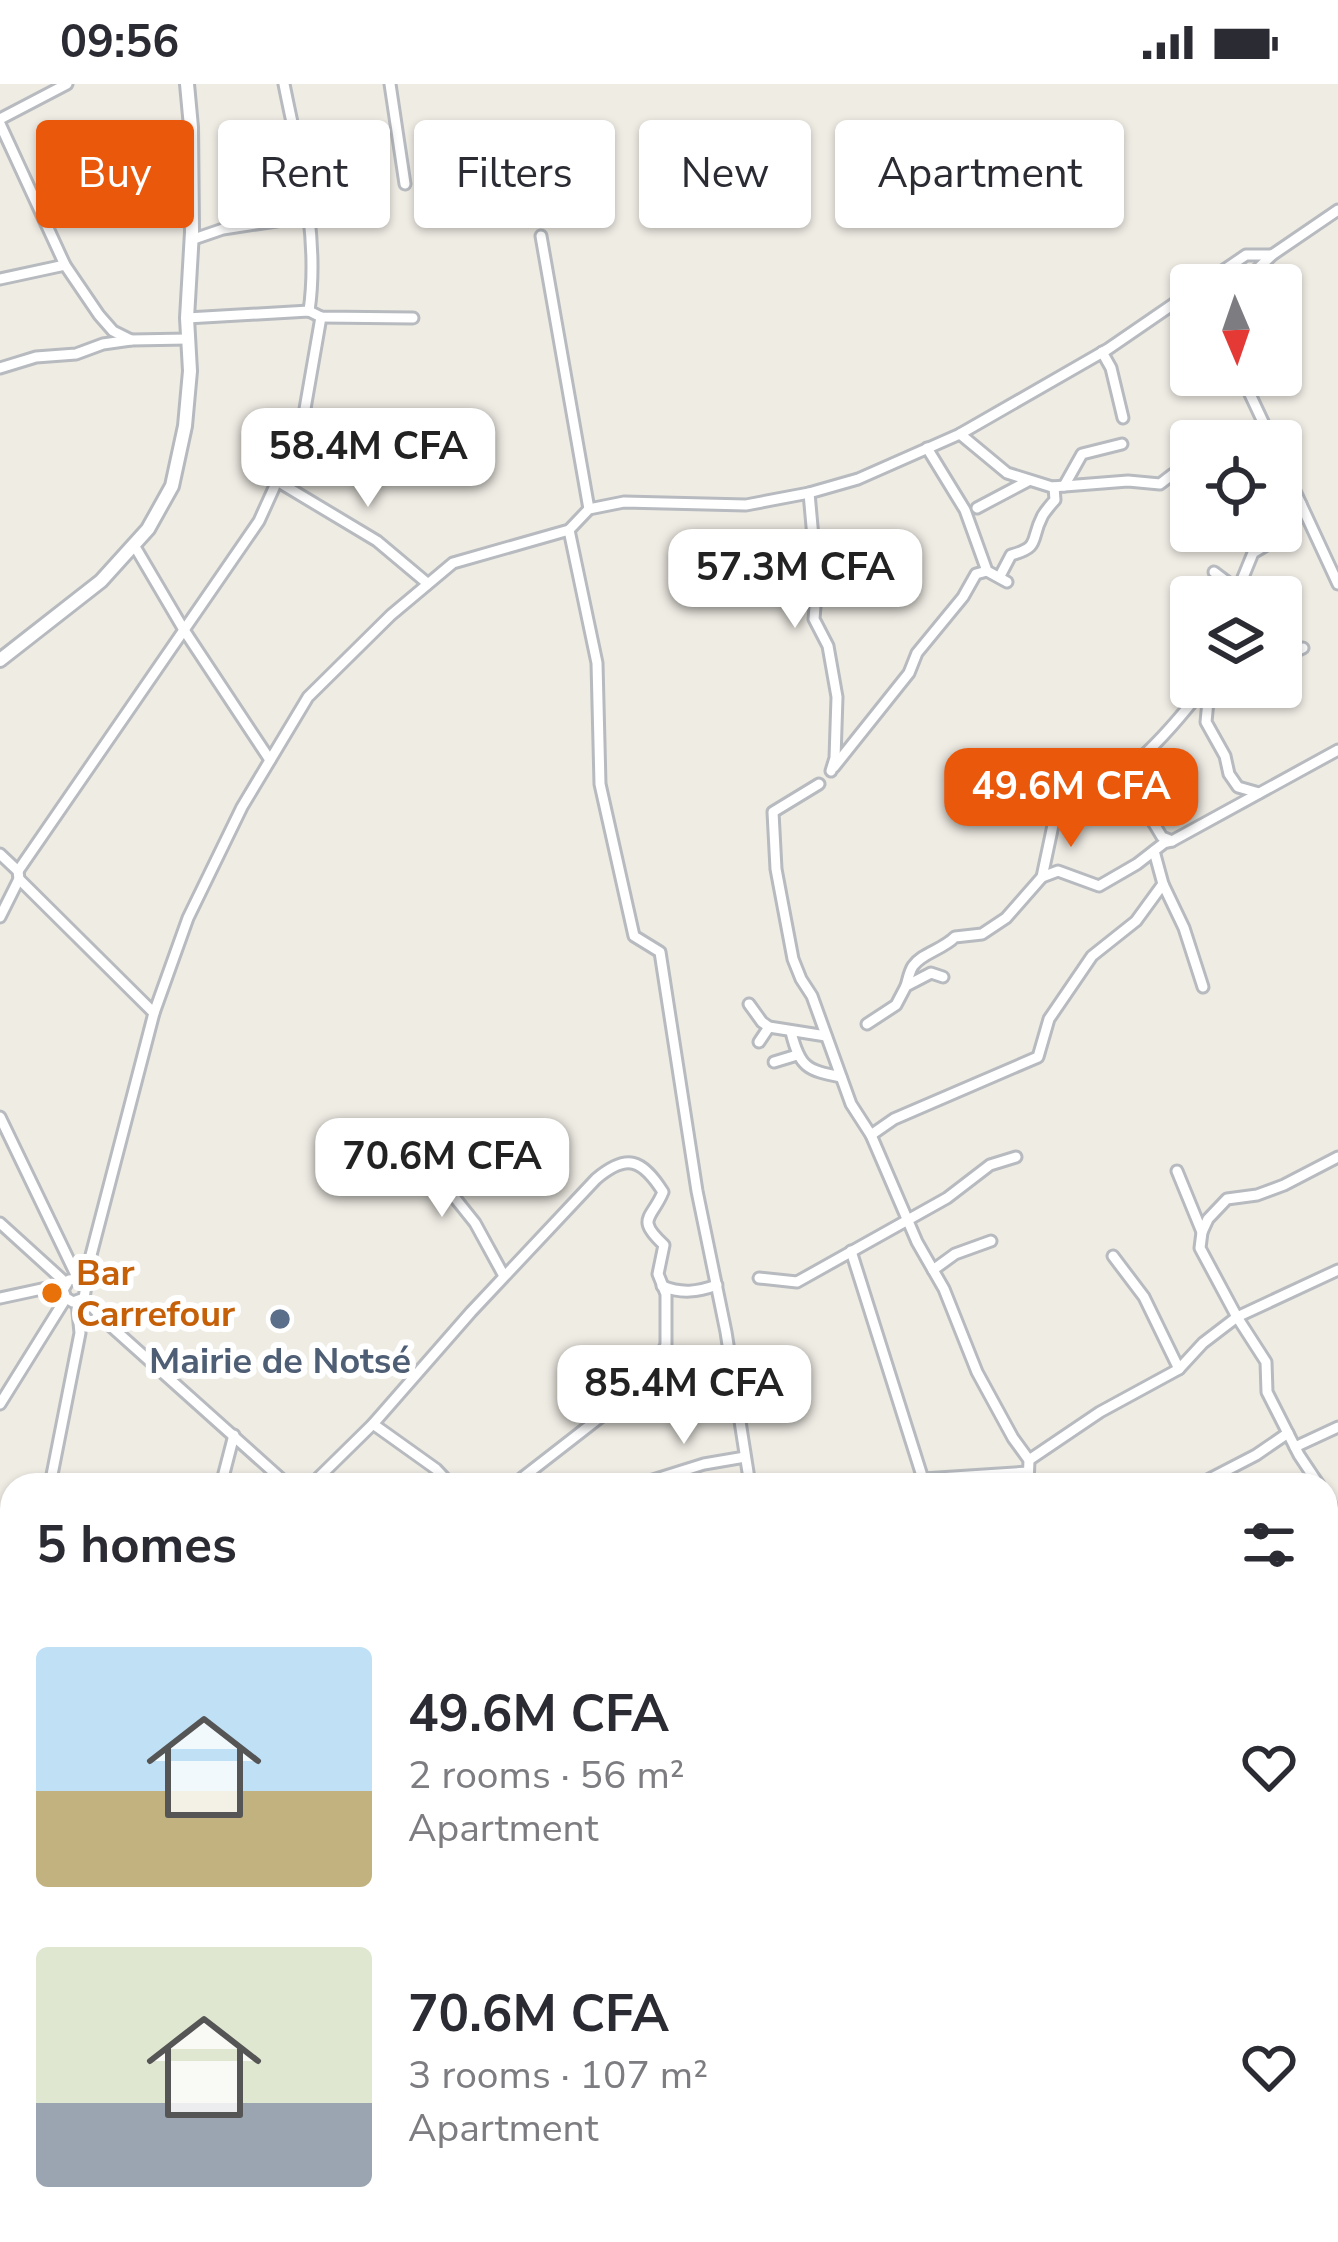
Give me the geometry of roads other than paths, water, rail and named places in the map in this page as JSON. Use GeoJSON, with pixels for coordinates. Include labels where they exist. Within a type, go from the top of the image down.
{"type":"FeatureCollection","features":[{"type":"Feature","properties":{"kind":"street"},"geometry":{"type":"LineString","coordinates":[[36,200],[0,122],[67,84]]}},
{"type":"Feature","properties":{"kind":"street"},"geometry":{"type":"LineString","coordinates":[[187,84],[190,120]]}},
{"type":"Feature","properties":{"kind":"street"},"geometry":{"type":"LineString","coordinates":[[284,84],[291,120]]}},
{"type":"Feature","properties":{"kind":"street"},"geometry":{"type":"LineString","coordinates":[[389,84],[405,184]]}},
{"type":"Feature","properties":{"kind":"street"},"geometry":{"type":"LineString","coordinates":[[1263,264],[1338,210]]}},
{"type":"Feature","properties":{"kind":"street"},"geometry":{"type":"LineString","coordinates":[[49,228],[65,265],[99,315],[113,332],[131,340]]}},
{"type":"Feature","properties":{"kind":"street"},"geometry":{"type":"LineString","coordinates":[[0,660],[101,581],[148,529],[172,486],[190,371],[191,228]]}},
{"type":"Feature","properties":{"kind":"street"},"geometry":{"type":"LineString","coordinates":[[191,240],[230,228]]}},
{"type":"Feature","properties":{"kind":"street"},"geometry":{"type":"LineString","coordinates":[[309,311],[311,228]]}},
{"type":"Feature","properties":{"kind":"street"},"geometry":{"type":"LineString","coordinates":[[541,236],[589,509]]}},
{"type":"Feature","properties":{"kind":"street"},"geometry":{"type":"LineString","coordinates":[[1233,264],[1246,255],[1272,255]]}},
{"type":"Feature","properties":{"kind":"street"},"geometry":{"type":"LineString","coordinates":[[0,280],[65,265]]}},
{"type":"Feature","properties":{"kind":"street"},"geometry":{"type":"LineString","coordinates":[[276,1473],[105,1321],[63,1290],[73,1282],[154,1013],[188,918],[242,807],[308,697],[453,563],[569,530],[589,509],[624,502],[746,505],[858,479],[960,434],[1102,352],[1170,306]]}},
{"type":"Feature","properties":{"kind":"street"},"geometry":{"type":"LineString","coordinates":[[187,317],[309,311],[321,317],[413,318]]}},
{"type":"Feature","properties":{"kind":"street"},"geometry":{"type":"LineString","coordinates":[[0,917],[19,875],[260,521],[302,426],[321,317]]}},
{"type":"Feature","properties":{"kind":"street"},"geometry":{"type":"LineString","coordinates":[[0,368],[36,356],[76,354],[103,344],[188,339]]}},
{"type":"Feature","properties":{"kind":"street"},"geometry":{"type":"LineString","coordinates":[[1102,352],[1111,368],[1123,418]]}},
{"type":"Feature","properties":{"kind":"street"},"geometry":{"type":"LineString","coordinates":[[960,434],[1006,473],[1028,481],[1059,486],[1128,481],[1160,484],[1170,477]]}},
{"type":"Feature","properties":{"kind":"street"},"geometry":{"type":"LineString","coordinates":[[809,493],[817,582],[814,619],[828,646],[837,697],[831,771],[909,674],[917,653],[976,574],[987,571],[1004,579],[1011,555],[1034,544],[1043,512],[1082,454],[1122,444]]}},
{"type":"Feature","properties":{"kind":"street"},"geometry":{"type":"LineString","coordinates":[[927,448],[965,510],[987,571]]}},
{"type":"Feature","properties":{"kind":"street"},"geometry":{"type":"LineString","coordinates":[[1072,466],[1086,484]]}},
{"type":"Feature","properties":{"kind":"street"},"geometry":{"type":"LineString","coordinates":[[278,481],[377,541],[427,583]]}},
{"type":"Feature","properties":{"kind":"street"},"geometry":{"type":"LineString","coordinates":[[976,508],[1028,481]]}},
{"type":"Feature","properties":{"kind":"street"},"geometry":{"type":"LineString","coordinates":[[1302,506],[1338,584]]}},
{"type":"Feature","properties":{"kind":"street"},"geometry":{"type":"LineString","coordinates":[[569,530],[597,663],[599,784],[634,936],[660,952],[748,1473]]}},
{"type":"Feature","properties":{"kind":"street"},"geometry":{"type":"LineString","coordinates":[[134,545],[270,760]]}},
{"type":"Feature","properties":{"kind":"street"},"geometry":{"type":"LineString","coordinates":[[1214,572],[1218,576]]}},
{"type":"Feature","properties":{"kind":"street"},"geometry":{"type":"LineString","coordinates":[[1042,877],[1056,811],[1087,800],[1155,747],[1187,708]]}},
{"type":"Feature","properties":{"kind":"street"},"geometry":{"type":"LineString","coordinates":[[1207,708],[1205,722],[1225,756],[1229,774],[1238,787],[1259,793]]}},
{"type":"Feature","properties":{"kind":"street"},"geometry":{"type":"LineString","coordinates":[[867,1024],[896,1005],[911,968],[927,954],[944,949],[955,937],[982,934],[1006,917],[1042,877],[1058,871],[1099,886],[1164,843],[1338,750]]}},
{"type":"Feature","properties":{"kind":"street"},"geometry":{"type":"LineString","coordinates":[[819,784],[773,812],[776,869],[793,959],[812,996],[851,1104],[872,1135],[977,1372],[1029,1473]]}},
{"type":"Feature","properties":{"kind":"street"},"geometry":{"type":"LineString","coordinates":[[1147,812],[1162,837],[1172,841]]}},
{"type":"Feature","properties":{"kind":"street"},"geometry":{"type":"LineString","coordinates":[[1154,851],[1203,987]]}},
{"type":"Feature","properties":{"kind":"street"},"geometry":{"type":"LineString","coordinates":[[0,854],[154,1013]]}},
{"type":"Feature","properties":{"kind":"street"},"geometry":{"type":"LineString","coordinates":[[872,1135],[894,1119],[1038,1057],[1048,1019],[1092,956],[1136,921],[1163,884]]}},
{"type":"Feature","properties":{"kind":"street"},"geometry":{"type":"LineString","coordinates":[[906,986],[932,973],[943,977]]}},
{"type":"Feature","properties":{"kind":"street"},"geometry":{"type":"LineString","coordinates":[[749,1004],[770,1027],[826,1036]]}},
{"type":"Feature","properties":{"kind":"street"},"geometry":{"type":"LineString","coordinates":[[759,1042],[770,1027]]}},
{"type":"Feature","properties":{"kind":"street"},"geometry":{"type":"LineString","coordinates":[[791,1032],[797,1055],[811,1071],[841,1077]]}},
{"type":"Feature","properties":{"kind":"street"},"geometry":{"type":"LineString","coordinates":[[774,1062],[797,1055]]}},
{"type":"Feature","properties":{"kind":"street"},"geometry":{"type":"LineString","coordinates":[[0,1117],[73,1282]]}},
{"type":"Feature","properties":{"kind":"street"},"geometry":{"type":"LineString","coordinates":[[392,1152],[443,1183],[475,1223],[504,1276]]}},
{"type":"Feature","properties":{"kind":"street"},"geometry":{"type":"LineString","coordinates":[[1311,1473],[1267,1392],[1266,1362],[1200,1249],[1208,1219],[1227,1199],[1284,1185],[1338,1156]]}},
{"type":"Feature","properties":{"kind":"street"},"geometry":{"type":"LineString","coordinates":[[759,1278],[797,1282],[947,1198],[990,1165],[1016,1157]]}},
{"type":"Feature","properties":{"kind":"street"},"geometry":{"type":"LineString","coordinates":[[323,1473],[596,1179],[616,1163],[638,1164],[663,1192],[648,1218],[654,1237],[664,1244],[658,1274],[666,1294],[666,1345],[643,1384],[528,1473]]}},
{"type":"Feature","properties":{"kind":"street"},"geometry":{"type":"LineString","coordinates":[[1178,1171],[1202,1232]]}},
{"type":"Feature","properties":{"kind":"street"},"geometry":{"type":"LineString","coordinates":[[0,1223],[87,1290],[0,1404]]}},
{"type":"Feature","properties":{"kind":"street"},"geometry":{"type":"LineString","coordinates":[[933,1270],[955,1254],[991,1240]]}},
{"type":"Feature","properties":{"kind":"street"},"geometry":{"type":"LineString","coordinates":[[851,1251],[922,1473]]}},
{"type":"Feature","properties":{"kind":"street"},"geometry":{"type":"LineString","coordinates":[[1113,1256],[1144,1297],[1179,1369]]}},
{"type":"Feature","properties":{"kind":"street"},"geometry":{"type":"LineString","coordinates":[[984,1473],[1029,1466],[1100,1412],[1179,1369],[1203,1342],[1237,1317],[1338,1270]]}},
{"type":"Feature","properties":{"kind":"street"},"geometry":{"type":"LineString","coordinates":[[0,1298],[73,1282]]}},
{"type":"Feature","properties":{"kind":"street"},"geometry":{"type":"LineString","coordinates":[[662,1286],[680,1292],[717,1285]]}},
{"type":"Feature","properties":{"kind":"street"},"geometry":{"type":"LineString","coordinates":[[52,1473],[80,1333],[76,1299]]}},
{"type":"Feature","properties":{"kind":"street"},"geometry":{"type":"LineString","coordinates":[[610,1360],[621,1374],[643,1384]]}},
{"type":"Feature","properties":{"kind":"street"},"geometry":{"type":"LineString","coordinates":[[373,1424],[440,1473]]}},
{"type":"Feature","properties":{"kind":"street"},"geometry":{"type":"LineString","coordinates":[[1295,1447],[1338,1427]]}},
{"type":"Feature","properties":{"kind":"street"},"geometry":{"type":"LineString","coordinates":[[1221,1473],[1288,1433]]}},
{"type":"Feature","properties":{"kind":"street"},"geometry":{"type":"LineString","coordinates":[[224,1473],[234,1435]]}},
{"type":"Feature","properties":{"kind":"street"},"geometry":{"type":"LineString","coordinates":[[675,1473],[746,1457]]}},
{"type":"Feature","properties":{"kind":"place","name":"Bar Carrefour"},"geometry":{"type":"Point","coordinates":[52,1293]}},
{"type":"Feature","properties":{"kind":"place","name":"Mairie de Notsé"},"geometry":{"type":"Point","coordinates":[280,1319]}}]}
